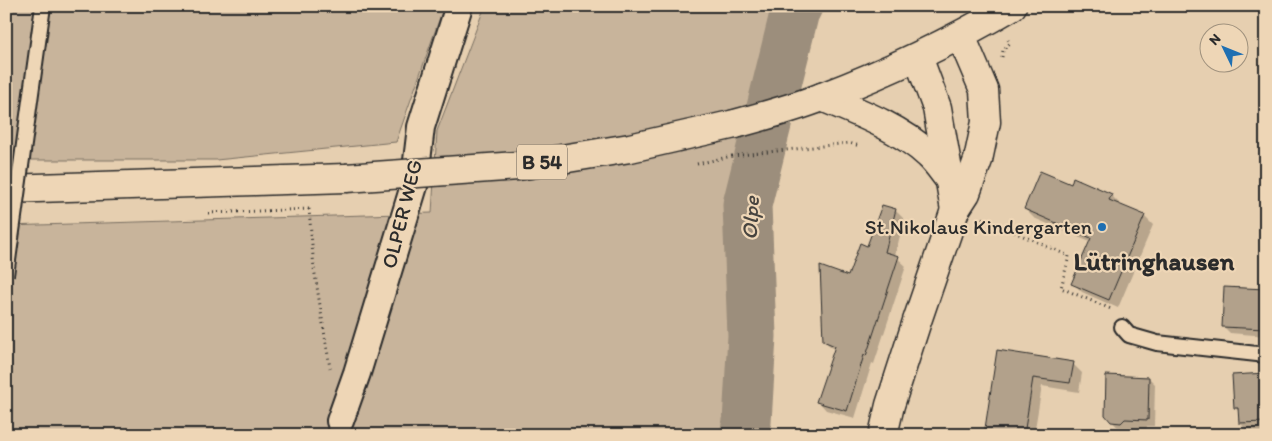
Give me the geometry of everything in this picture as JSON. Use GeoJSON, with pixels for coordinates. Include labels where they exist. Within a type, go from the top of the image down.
{"type":"FeatureCollection","features":[{"type":"Feature","properties":{"kind":"main road","name":"B 54"},"geometry":{"type":"LineString","coordinates":[[6,189],[346,178],[518,166],[630,148],[735,124],[822,97],[918,57],[961,36],[1012,6]]}},
{"type":"Feature","properties":{"kind":"main road"},"geometry":{"type":"LineString","coordinates":[[883,435],[890,404],[955,210],[966,193],[978,160],[986,122],[984,90],[961,36]]}},
{"type":"Feature","properties":{"kind":"main road"},"geometry":{"type":"LineString","coordinates":[[918,57],[937,108],[955,210]]}},
{"type":"Feature","properties":{"kind":"main road"},"geometry":{"type":"LineString","coordinates":[[822,97],[874,119],[909,140],[930,155],[949,180]]}},
{"type":"Feature","properties":{"kind":"street","name":"OLPER WEG"},"geometry":{"type":"LineString","coordinates":[[340,421],[357,373],[414,186],[421,127],[459,6]]}},
{"type":"Feature","properties":{"kind":"lane"},"geometry":{"type":"LineString","coordinates":[[6,275],[43,6]]}},
{"type":"Feature","properties":{"kind":"lane"},"geometry":{"type":"LineString","coordinates":[[1122,327],[1129,335],[1157,342],[1266,355]]}},
{"type":"Feature","properties":{"kind":"path"},"geometry":{"type":"LineString","coordinates":[[732,156],[839,144]]}},
{"type":"Feature","properties":{"kind":"path"},"geometry":{"type":"LineString","coordinates":[[309,210],[314,268],[330,373]]}},
{"type":"Feature","properties":{"kind":"path"},"geometry":{"type":"LineString","coordinates":[[955,210],[968,212],[1069,256],[1061,288],[1111,309],[1122,327]]}},
{"type":"Feature","properties":{"kind":"shaded area"},"geometry":{"type":"Polygon","coordinates":[[[6,6],[444,6],[396,142],[216,160],[6,160],[6,6]]]}},
{"type":"Feature","properties":{"kind":"shaded area"},"geometry":{"type":"Polygon","coordinates":[[[485,6],[784,6],[736,202],[740,338],[736,408],[730,435],[6,435],[6,226],[432,213],[437,131],[485,6]]]}},
{"type":"Feature","properties":{"kind":"building","name":"St.Nikolaus Kindergarten"},"geometry":{"type":"Polygon","coordinates":[[[1040,171],[1071,184],[1073,177],[1112,194],[1109,200],[1145,215],[1109,300],[1071,284],[1091,238],[1024,209],[1040,171]]]}},
{"type":"Feature","properties":{"kind":"building"},"geometry":{"type":"Polygon","coordinates":[[[882,205],[896,209],[885,252],[899,256],[866,356],[864,355],[847,411],[816,402],[835,346],[823,341],[820,266],[848,276],[860,243],[867,246],[882,205]]]}},
{"type":"Feature","properties":{"kind":"building"},"geometry":{"type":"Polygon","coordinates":[[[1224,287],[1266,289],[1266,329],[1222,327],[1224,287]]]}},
{"type":"Feature","properties":{"kind":"building"},"geometry":{"type":"Polygon","coordinates":[[[997,350],[1074,362],[1070,383],[1033,378],[1024,435],[984,435],[997,350]]]}},
{"type":"Feature","properties":{"kind":"building"},"geometry":{"type":"Polygon","coordinates":[[[1266,373],[1266,422],[1239,423],[1238,408],[1234,408],[1232,375],[1266,373]]]}},
{"type":"Feature","properties":{"kind":"building"},"geometry":{"type":"Polygon","coordinates":[[[1106,375],[1149,377],[1148,420],[1125,419],[1121,423],[1111,422],[1105,415],[1106,375]]]}},
{"type":"Feature","properties":{"kind":"waterway","name":"Olpe"},"geometry":{"type":"LineString","coordinates":[[744,435],[747,422],[752,336],[747,205],[795,11],[798,6]]}},
{"type":"Feature","properties":{"kind":"place","name":"St.Nikolaus Kindergarten"},"geometry":{"type":"Point","coordinates":[1102,227]}},
{"type":"Feature","properties":{"kind":"district","name":"Lütringhausen"},"geometry":{"type":"Point","coordinates":[1154,261]}}]}
